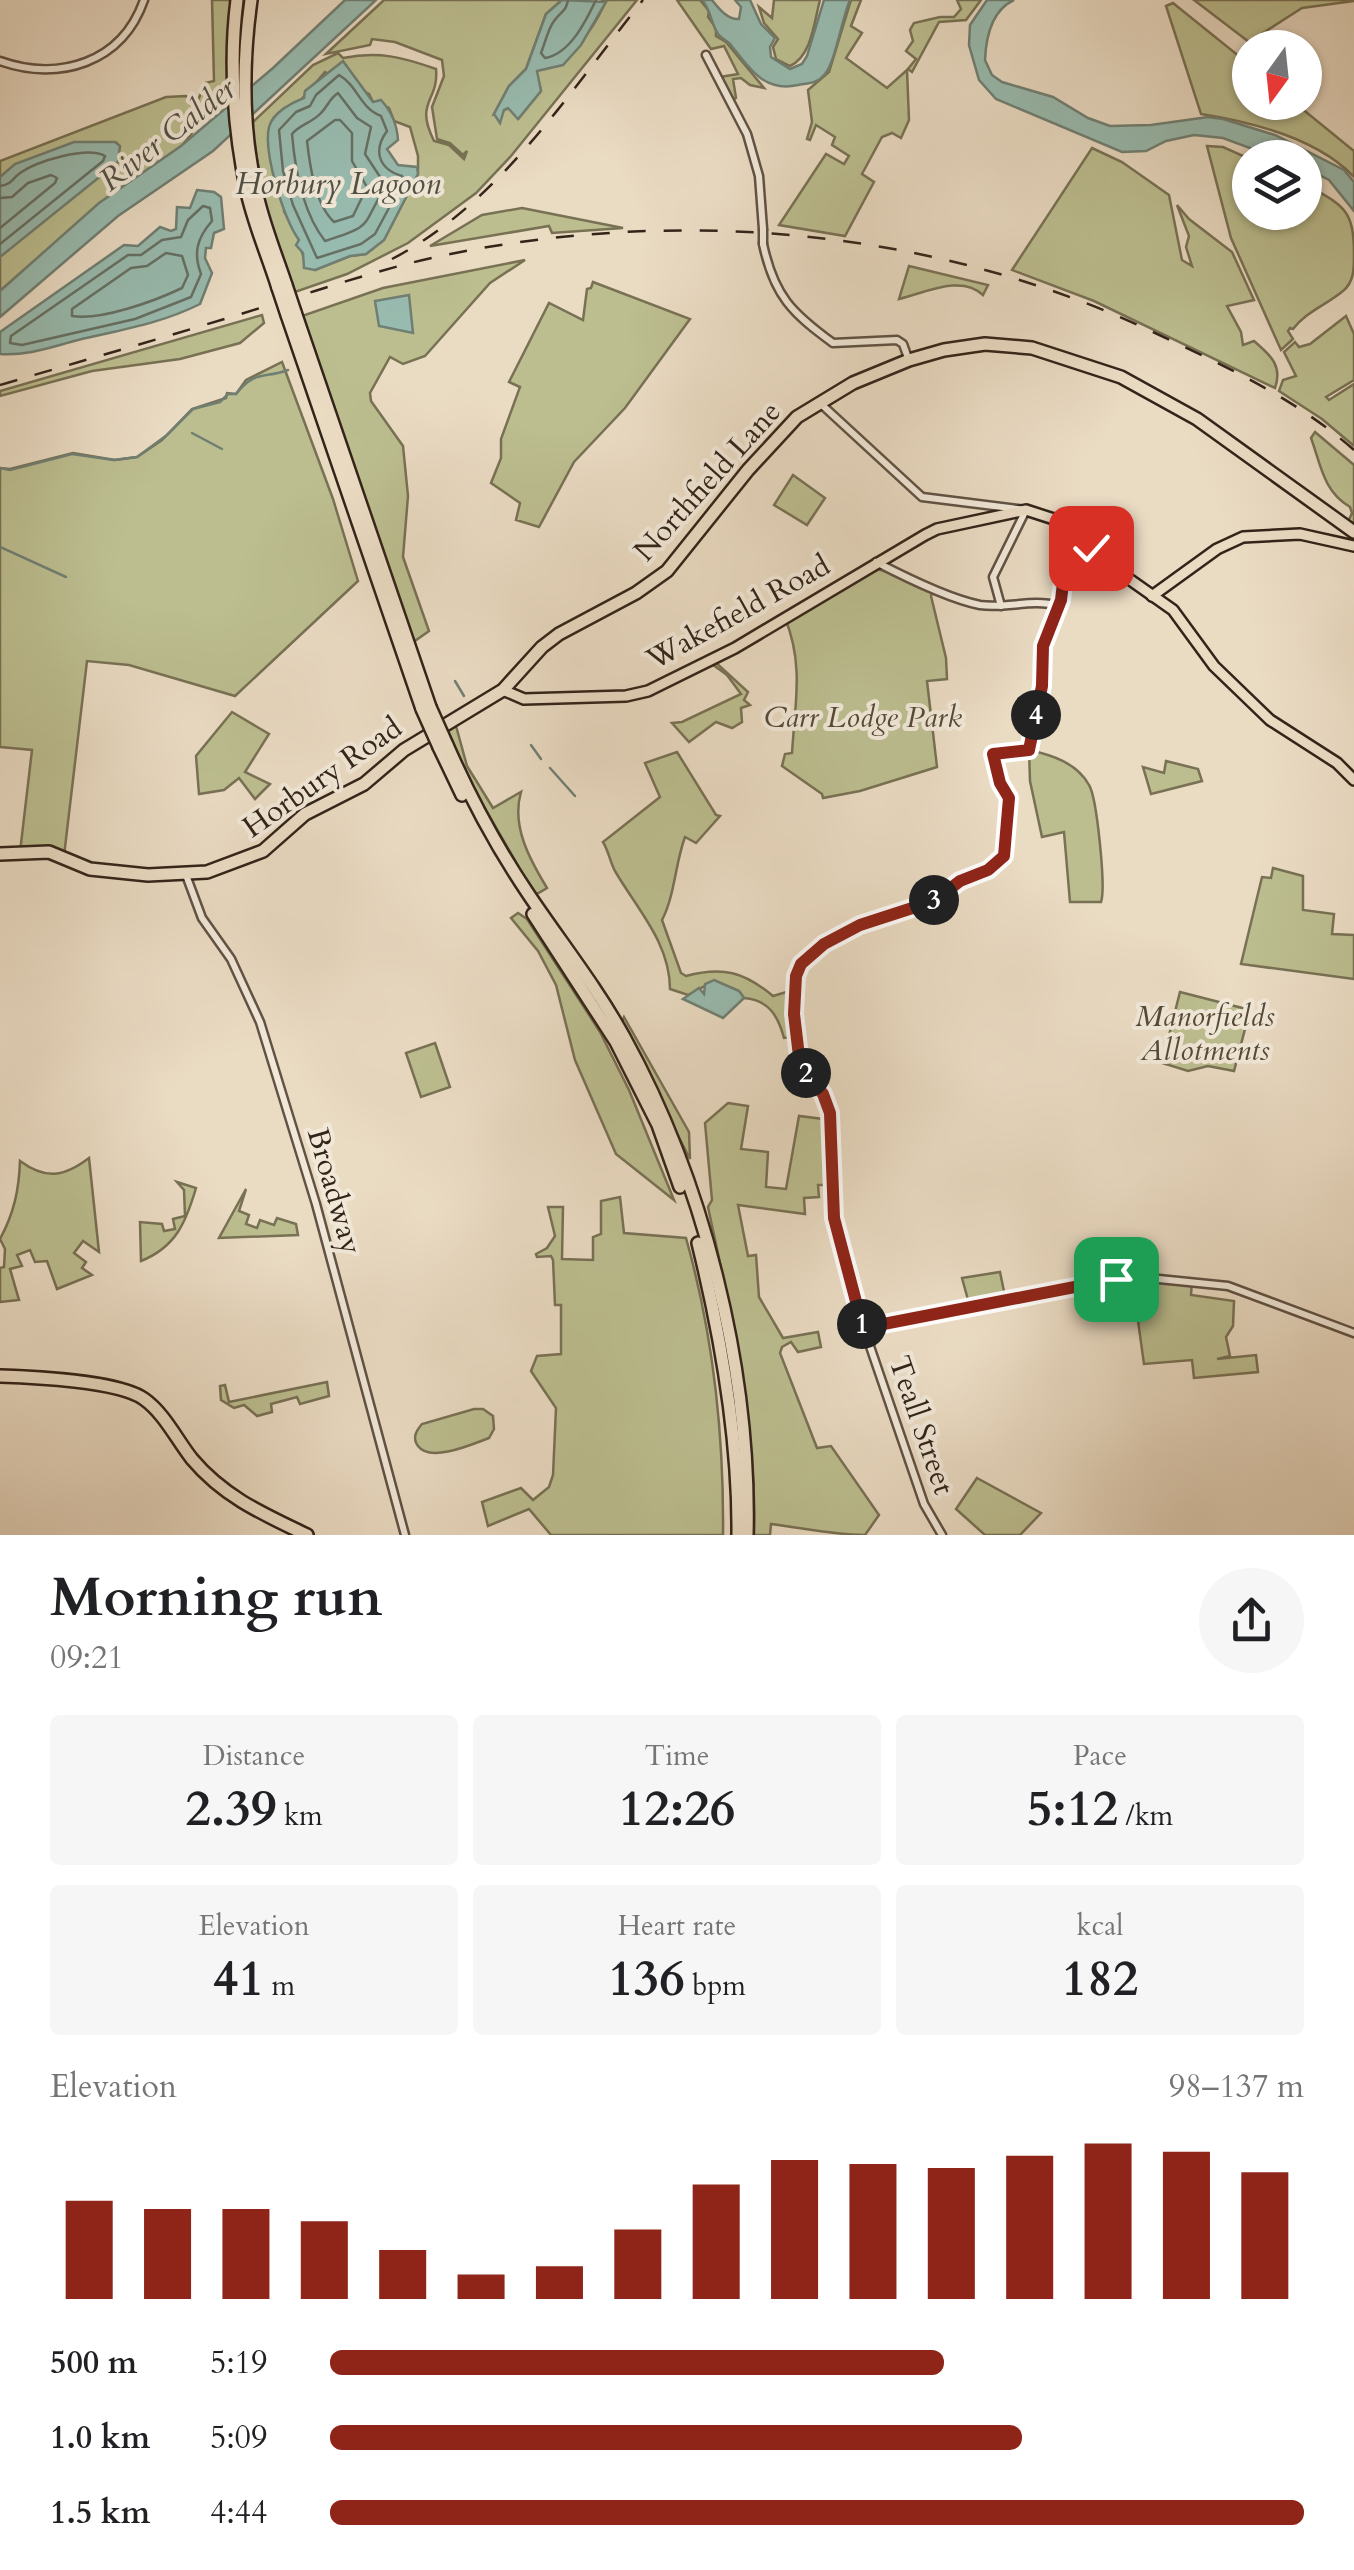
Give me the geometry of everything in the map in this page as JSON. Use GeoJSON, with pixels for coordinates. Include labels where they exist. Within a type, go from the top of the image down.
{"type":"FeatureCollection","features":[{"type":"Feature","properties":{"kind":"highway"},"geometry":{"type":"LineString","coordinates":[[239,0],[235,44],[248,195],[426,708],[492,850],[616,1042],[658,1125],[692,1219],[717,1328],[732,1424],[738,1535]]}},
{"type":"Feature","properties":{"kind":"highway"},"geometry":{"type":"LineString","coordinates":[[239,77],[252,0]]}},
{"type":"Feature","properties":{"kind":"highway","name":"Northfield Lane"},"geometry":{"type":"LineString","coordinates":[[436,729],[503,690],[559,634],[667,571],[778,435],[819,402],[909,360],[966,345],[1004,344],[1046,351],[1108,372],[1197,419],[1354,532]]}},
{"type":"Feature","properties":{"kind":"highway","name":"Horbury Road"},"geometry":{"type":"LineString","coordinates":[[0,854],[49,852],[96,870],[207,872],[263,852],[305,814],[364,784],[436,729]]}},
{"type":"Feature","properties":{"kind":"highway"},"geometry":{"type":"LineString","coordinates":[[443,746],[525,889],[624,1036],[666,1123],[700,1219],[728,1326],[742,1420],[747,1535]]}},
{"type":"Feature","properties":{"kind":"highway"},"geometry":{"type":"LineString","coordinates":[[0,1376],[55,1380],[140,1396],[225,1492],[241,1504],[307,1535]]}},
{"type":"Feature","properties":{"kind":"main road"},"geometry":{"type":"LineString","coordinates":[[1026,510],[1056,518],[1173,610],[1214,666],[1270,720],[1338,763],[1354,780]]}},
{"type":"Feature","properties":{"kind":"main road","name":"Wakefield Road"},"geometry":{"type":"LineString","coordinates":[[503,690],[524,699],[626,696],[648,691],[735,648],[937,529],[1026,510]]}},
{"type":"Feature","properties":{"kind":"main road"},"geometry":{"type":"LineString","coordinates":[[1326,538],[1342,524]]}},
{"type":"Feature","properties":{"kind":"main road"},"geometry":{"type":"LineString","coordinates":[[1152,596],[1217,549],[1243,537],[1270,533],[1326,538],[1354,546]]}},
{"type":"Feature","properties":{"kind":"street"},"geometry":{"type":"LineString","coordinates":[[0,62],[38,70],[81,66],[119,42],[144,0]]}},
{"type":"Feature","properties":{"kind":"street"},"geometry":{"type":"LineString","coordinates":[[706,55],[747,134],[761,191],[762,244],[789,308],[834,342],[897,340],[903,344],[909,360]]}},
{"type":"Feature","properties":{"kind":"street"},"geometry":{"type":"LineString","coordinates":[[819,402],[922,497],[1026,510],[993,577],[1001,606]]}},
{"type":"Feature","properties":{"kind":"street"},"geometry":{"type":"LineString","coordinates":[[876,562],[978,604],[1001,606],[1038,601],[1058,606],[1066,558],[1078,537]]}},
{"type":"Feature","properties":{"kind":"street","name":"Teall Street"},"geometry":{"type":"LineString","coordinates":[[942,1535],[924,1504],[863,1328],[834,1218],[830,1113],[823,1094],[801,1066],[794,979],[801,964],[815,950],[860,925],[934,901],[960,881],[988,870],[1004,856],[1009,798],[1000,783],[993,754],[1029,750],[1042,686],[1043,646],[1058,606]]}},
{"type":"Feature","properties":{"kind":"street","name":"Broadway"},"geometry":{"type":"LineString","coordinates":[[186,874],[202,918],[231,958],[260,1022],[316,1204],[405,1535]]}},
{"type":"Feature","properties":{"kind":"street"},"geometry":{"type":"LineString","coordinates":[[863,1328],[1140,1277],[1228,1286],[1354,1333]]}},
{"type":"Feature","properties":{"kind":"green space"},"geometry":{"type":"Polygon","coordinates":[[[212,0],[234,0],[229,36],[229,99],[198,125],[182,146],[91,212],[0,291],[0,255],[119,148],[117,143],[97,143],[0,179],[0,161],[166,97],[186,96],[196,105],[205,83],[214,81],[212,0]]]}},
{"type":"Feature","properties":{"kind":"green space"},"geometry":{"type":"Polygon","coordinates":[[[384,0],[562,0],[546,14],[526,69],[509,86],[494,114],[509,108],[519,118],[541,91],[536,71],[585,37],[605,3],[602,0],[637,0],[511,156],[476,193],[408,243],[347,274],[295,292],[266,210],[251,124],[313,65],[338,53],[343,58],[390,56],[436,69],[427,109],[428,128],[434,141],[449,145],[464,159],[467,151],[463,155],[450,143],[437,139],[432,107],[444,76],[442,60],[395,42],[372,39],[370,45],[326,54],[384,0]],[[325,72],[300,101],[284,211],[304,260],[315,270],[366,254],[384,240],[418,174],[418,156],[410,127],[394,121],[389,108],[373,102],[369,94],[325,72]]]}},
{"type":"Feature","properties":{"kind":"green space"},"geometry":{"type":"Polygon","coordinates":[[[677,0],[700,0],[709,11],[716,36],[726,42],[764,88],[741,78],[733,79],[733,100],[720,77],[738,74],[724,46],[711,49],[677,0]]]}},
{"type":"Feature","properties":{"kind":"green space"},"geometry":{"type":"Polygon","coordinates":[[[774,0],[820,0],[808,47],[790,66],[776,59],[773,47],[778,39],[764,23],[759,7],[772,18],[774,0]]]}},
{"type":"Feature","properties":{"kind":"green space"},"geometry":{"type":"Polygon","coordinates":[[[851,0],[861,0],[851,26],[862,33],[846,58],[887,88],[907,70],[909,120],[901,138],[892,133],[882,137],[862,174],[874,182],[845,236],[779,225],[826,154],[844,164],[849,156],[832,145],[835,137],[816,125],[810,140],[807,139],[812,122],[808,90],[829,72],[851,0]]]}},
{"type":"Feature","properties":{"kind":"green space"},"geometry":{"type":"Polygon","coordinates":[[[957,0],[981,0],[966,20],[939,22],[912,72],[908,69],[916,59],[906,51],[913,41],[910,30],[914,23],[954,17],[961,9],[957,0]]]}},
{"type":"Feature","properties":{"kind":"green space"},"geometry":{"type":"Polygon","coordinates":[[[1194,0],[1354,0],[1302,8],[1268,30],[1233,30],[1194,0]]]}},
{"type":"Feature","properties":{"kind":"green space"},"geometry":{"type":"Polygon","coordinates":[[[1173,3],[1232,51],[1232,120],[1316,120],[1354,151],[1354,177],[1322,152],[1322,140],[1298,140],[1262,127],[1201,114],[1166,6],[1173,3]]]}},
{"type":"Feature","properties":{"kind":"green space"},"geometry":{"type":"Polygon","coordinates":[[[1207,146],[1232,151],[1232,230],[1322,230],[1322,194],[1338,204],[1352,228],[1354,255],[1349,284],[1290,328],[1293,339],[1281,350],[1231,238],[1207,146]]]}},
{"type":"Feature","properties":{"kind":"green space"},"geometry":{"type":"Polygon","coordinates":[[[1092,148],[1122,162],[1169,195],[1182,260],[1192,266],[1186,247],[1189,236],[1177,205],[1232,252],[1254,300],[1227,306],[1241,332],[1243,345],[1254,341],[1274,361],[1275,388],[1094,301],[1012,270],[1092,148]]]}},
{"type":"Feature","properties":{"kind":"green space"},"geometry":{"type":"Polygon","coordinates":[[[522,208],[623,228],[552,233],[549,226],[430,246],[482,215],[522,208]]]}},
{"type":"Feature","properties":{"kind":"green space"},"geometry":{"type":"Polygon","coordinates":[[[525,260],[490,283],[425,356],[403,364],[390,357],[370,393],[371,401],[403,446],[408,496],[403,557],[429,631],[412,643],[302,316],[383,288],[525,260]]]}},
{"type":"Feature","properties":{"kind":"green space"},"geometry":{"type":"Polygon","coordinates":[[[909,266],[988,285],[983,295],[954,285],[899,299],[909,266]]]}},
{"type":"Feature","properties":{"kind":"green space"},"geometry":{"type":"Polygon","coordinates":[[[593,282],[690,319],[625,408],[574,462],[539,527],[516,520],[520,503],[491,483],[501,458],[501,439],[520,387],[509,382],[549,303],[583,320],[587,289],[593,282]]]}},
{"type":"Feature","properties":{"kind":"green space"},"geometry":{"type":"Polygon","coordinates":[[[262,315],[264,323],[240,343],[180,359],[92,371],[0,396],[0,391],[262,315]]]}},
{"type":"Feature","properties":{"kind":"green space"},"geometry":{"type":"Polygon","coordinates":[[[1346,316],[1354,334],[1354,380],[1326,397],[1329,400],[1354,384],[1354,446],[1279,391],[1283,380],[1296,376],[1284,352],[1295,342],[1299,347],[1310,344],[1346,316]]]}},
{"type":"Feature","properties":{"kind":"green space"},"geometry":{"type":"Polygon","coordinates":[[[282,362],[333,499],[358,581],[235,696],[129,665],[87,661],[64,856],[20,852],[32,750],[0,747],[0,468],[73,453],[115,460],[137,457],[162,440],[192,409],[226,398],[227,393],[236,394],[246,380],[282,362]]]}},
{"type":"Feature","properties":{"kind":"green space"},"geometry":{"type":"Polygon","coordinates":[[[1315,432],[1354,465],[1354,525],[1348,522],[1350,507],[1324,477],[1311,438],[1315,432]]]}},
{"type":"Feature","properties":{"kind":"green space"},"geometry":{"type":"Polygon","coordinates":[[[793,475],[825,498],[807,525],[774,505],[793,475]]]}},
{"type":"Feature","properties":{"kind":"green space","name":"Carr Lodge Park"},"geometry":{"type":"Polygon","coordinates":[[[875,568],[934,588],[931,596],[947,679],[927,681],[937,767],[823,798],[782,766],[785,754],[792,753],[797,684],[795,652],[785,618],[875,568]]]}},
{"type":"Feature","properties":{"kind":"green space"},"geometry":{"type":"Polygon","coordinates":[[[713,660],[748,692],[744,700],[750,705],[741,708],[742,722],[732,728],[716,722],[689,742],[672,723],[741,694],[727,675],[709,662],[713,660]]]}},
{"type":"Feature","properties":{"kind":"green space"},"geometry":{"type":"Polygon","coordinates":[[[232,712],[269,734],[245,772],[270,784],[255,799],[239,778],[224,790],[199,794],[196,756],[232,712]]]}},
{"type":"Feature","properties":{"kind":"green space"},"geometry":{"type":"Polygon","coordinates":[[[456,726],[467,766],[493,808],[521,792],[520,830],[547,888],[535,895],[469,781],[448,731],[456,726]]]}},
{"type":"Feature","properties":{"kind":"green space"},"geometry":{"type":"Polygon","coordinates":[[[1029,750],[1071,766],[1089,785],[1100,843],[1101,902],[1070,902],[1064,832],[1042,837],[1030,781],[1029,750]]]}},
{"type":"Feature","properties":{"kind":"green space"},"geometry":{"type":"Polygon","coordinates":[[[677,752],[720,816],[696,843],[685,837],[662,920],[681,973],[732,973],[773,996],[790,991],[793,1037],[784,1038],[766,1006],[714,981],[688,995],[670,989],[669,972],[658,941],[603,842],[660,797],[645,763],[677,752]]]}},
{"type":"Feature","properties":{"kind":"green space"},"geometry":{"type":"Polygon","coordinates":[[[1166,761],[1198,769],[1202,781],[1151,794],[1143,767],[1164,773],[1166,761]]]}},
{"type":"Feature","properties":{"kind":"green space"},"geometry":{"type":"Polygon","coordinates":[[[1273,868],[1303,876],[1303,910],[1334,914],[1332,934],[1354,935],[1354,979],[1241,964],[1262,877],[1271,878],[1273,868]]]}},
{"type":"Feature","properties":{"kind":"green space"},"geometry":{"type":"Polygon","coordinates":[[[518,913],[527,919],[600,1032],[629,1090],[674,1200],[616,1154],[575,1060],[556,985],[538,951],[511,918],[518,913]]]}},
{"type":"Feature","properties":{"kind":"green space","name":"Manorfields Allotments"},"geometry":{"type":"Polygon","coordinates":[[[1180,992],[1250,1010],[1234,1071],[1208,1066],[1188,1071],[1162,1063],[1180,992]]]}},
{"type":"Feature","properties":{"kind":"green space"},"geometry":{"type":"Polygon","coordinates":[[[624,1017],[689,1132],[690,1159],[621,1024],[624,1017]]]}},
{"type":"Feature","properties":{"kind":"green space"},"geometry":{"type":"Polygon","coordinates":[[[435,1043],[450,1087],[421,1097],[406,1053],[435,1043]]]}},
{"type":"Feature","properties":{"kind":"green space"},"geometry":{"type":"Polygon","coordinates":[[[728,1103],[748,1106],[741,1149],[768,1152],[766,1187],[786,1189],[799,1116],[823,1119],[828,1129],[828,1185],[818,1185],[819,1197],[804,1198],[805,1214],[738,1205],[748,1256],[756,1255],[759,1297],[783,1338],[818,1332],[821,1347],[798,1352],[791,1342],[780,1353],[817,1448],[831,1446],[879,1515],[865,1535],[771,1524],[770,1535],[754,1535],[747,1410],[708,1207],[712,1200],[705,1123],[728,1103]]]}},
{"type":"Feature","properties":{"kind":"green space"},"geometry":{"type":"Polygon","coordinates":[[[89,1158],[99,1252],[83,1241],[74,1253],[86,1262],[82,1268],[92,1275],[57,1289],[47,1261],[35,1262],[30,1250],[17,1255],[22,1266],[10,1269],[19,1300],[0,1302],[0,1268],[4,1267],[5,1249],[0,1239],[15,1201],[20,1161],[38,1171],[55,1174],[89,1158]]]}},
{"type":"Feature","properties":{"kind":"green space"},"geometry":{"type":"Polygon","coordinates":[[[177,1182],[196,1188],[188,1212],[171,1241],[141,1261],[140,1222],[162,1224],[164,1231],[175,1229],[173,1219],[185,1216],[184,1190],[177,1182]]]}},
{"type":"Feature","properties":{"kind":"green space"},"geometry":{"type":"Polygon","coordinates":[[[246,1189],[239,1211],[249,1215],[246,1224],[257,1228],[260,1220],[274,1225],[277,1218],[296,1224],[298,1235],[219,1238],[246,1189]]]}},
{"type":"Feature","properties":{"kind":"green space"},"geometry":{"type":"Polygon","coordinates":[[[620,1197],[624,1233],[686,1238],[715,1385],[723,1535],[551,1535],[529,1509],[488,1526],[482,1502],[521,1488],[533,1500],[549,1487],[553,1475],[556,1408],[531,1371],[537,1356],[561,1354],[561,1305],[555,1305],[553,1260],[551,1256],[536,1254],[547,1248],[555,1236],[548,1207],[563,1207],[562,1259],[593,1260],[593,1237],[601,1234],[601,1201],[620,1197]]]}},
{"type":"Feature","properties":{"kind":"green space"},"geometry":{"type":"Polygon","coordinates":[[[1000,1272],[1006,1301],[970,1307],[962,1278],[1000,1272]]]}},
{"type":"Feature","properties":{"kind":"green space"},"geometry":{"type":"Polygon","coordinates":[[[1158,1280],[1192,1281],[1191,1295],[1234,1301],[1233,1326],[1226,1337],[1230,1356],[1217,1359],[1256,1355],[1258,1372],[1194,1378],[1192,1360],[1144,1364],[1134,1292],[1157,1293],[1158,1280]]]}},
{"type":"Feature","properties":{"kind":"green space"},"geometry":{"type":"Polygon","coordinates":[[[327,1382],[329,1396],[300,1404],[297,1397],[271,1404],[272,1412],[257,1416],[244,1405],[234,1408],[221,1400],[220,1386],[225,1385],[229,1402],[327,1382]]]}},
{"type":"Feature","properties":{"kind":"green space"},"geometry":{"type":"Polygon","coordinates":[[[483,1409],[493,1416],[494,1429],[489,1438],[442,1453],[424,1451],[418,1446],[415,1440],[422,1424],[483,1409]]]}},
{"type":"Feature","properties":{"kind":"green space"},"geometry":{"type":"Polygon","coordinates":[[[977,1478],[1041,1513],[1020,1535],[985,1535],[956,1509],[977,1478]]]}},
{"type":"Feature","properties":{"kind":"water","name":"River Calder"},"geometry":{"type":"Polygon","coordinates":[[[345,0],[376,0],[213,151],[118,216],[0,317],[0,291],[99,203],[181,146],[345,0]]]}},
{"type":"Feature","properties":{"kind":"water"},"geometry":{"type":"Polygon","coordinates":[[[562,0],[606,2],[581,45],[563,65],[537,71],[541,91],[518,119],[508,108],[500,123],[494,114],[509,86],[526,69],[546,14],[562,0]]]}},
{"type":"Feature","properties":{"kind":"water"},"geometry":{"type":"Polygon","coordinates":[[[702,0],[712,0],[727,16],[739,19],[741,7],[735,0],[750,0],[761,24],[775,38],[770,47],[771,57],[790,69],[802,64],[807,56],[824,0],[850,0],[825,74],[819,80],[786,86],[766,82],[751,69],[718,34],[702,0]]]}},
{"type":"Feature","properties":{"kind":"water"},"geometry":{"type":"Polygon","coordinates":[[[987,0],[1014,0],[995,17],[987,42],[985,60],[992,75],[1002,82],[1053,97],[1088,118],[1110,126],[1208,117],[1285,140],[1232,141],[1194,135],[1166,141],[1146,151],[1122,152],[996,99],[979,80],[969,45],[970,25],[987,0]]]}},
{"type":"Feature","properties":{"kind":"water","name":"Horbury Lagoon"},"geometry":{"type":"Polygon","coordinates":[[[343,61],[373,102],[381,100],[391,114],[398,140],[387,149],[398,165],[417,167],[418,174],[384,240],[366,254],[315,270],[304,268],[303,253],[296,245],[299,240],[281,202],[269,153],[269,127],[279,112],[304,98],[305,91],[343,61]]]}},
{"type":"Feature","properties":{"kind":"water"},"geometry":{"type":"Polygon","coordinates":[[[74,142],[115,142],[120,146],[118,162],[0,257],[0,177],[15,164],[74,142]]]}},
{"type":"Feature","properties":{"kind":"water"},"geometry":{"type":"Polygon","coordinates":[[[1322,159],[1344,170],[1354,182],[1354,211],[1322,176],[1322,159]]]}},
{"type":"Feature","properties":{"kind":"water"},"geometry":{"type":"Polygon","coordinates":[[[197,190],[221,197],[224,229],[214,233],[211,248],[206,248],[205,258],[212,273],[200,304],[140,326],[20,354],[0,354],[0,332],[124,245],[138,246],[160,227],[176,229],[177,207],[190,208],[197,190]]]}},
{"type":"Feature","properties":{"kind":"water"},"geometry":{"type":"Polygon","coordinates":[[[409,295],[413,333],[379,326],[375,301],[409,295]]]}},
{"type":"Feature","properties":{"kind":"water"},"geometry":{"type":"Polygon","coordinates":[[[714,980],[739,991],[744,998],[723,1018],[683,999],[699,988],[704,994],[705,984],[714,980]]]}},
{"type":"Feature","properties":{"kind":"waterway"},"geometry":{"type":"LineString","coordinates":[[0,468],[10,470],[72,454],[114,460],[137,457],[193,409],[236,394],[254,378],[288,370]]}},
{"type":"Feature","properties":{"kind":"waterway"},"geometry":{"type":"LineString","coordinates":[[192,433],[222,449]]}},
{"type":"Feature","properties":{"kind":"waterway"},"geometry":{"type":"LineString","coordinates":[[0,547],[66,577]]}},
{"type":"Feature","properties":{"kind":"waterway"},"geometry":{"type":"LineString","coordinates":[[455,681],[464,696]]}},
{"type":"Feature","properties":{"kind":"waterway"},"geometry":{"type":"LineString","coordinates":[[531,745],[541,759]]}},
{"type":"Feature","properties":{"kind":"waterway"},"geometry":{"type":"LineString","coordinates":[[550,768],[575,796]]}},
{"type":"Feature","properties":{"kind":"railway"},"geometry":{"type":"LineString","coordinates":[[392,259],[431,236],[499,177],[560,108],[643,0]]}},
{"type":"Feature","properties":{"kind":"railway"},"geometry":{"type":"LineString","coordinates":[[0,385],[436,257],[526,241],[617,232],[709,231],[800,236],[892,249],[981,269],[1068,297],[1153,332],[1258,384],[1308,414],[1354,450]]}},
{"type":"Feature","properties":{"kind":"route"},"geometry":{"type":"LineString","coordinates":[[1091,548],[1078,537],[1066,558],[1061,600],[1043,646],[1042,686],[1032,744],[1022,752],[993,754],[1000,783],[1009,798],[1004,856],[988,870],[960,881],[934,901],[860,925],[824,944],[801,964],[793,986],[801,1066],[823,1094],[830,1113],[834,1218],[863,1328],[1116,1279]]}}]}
